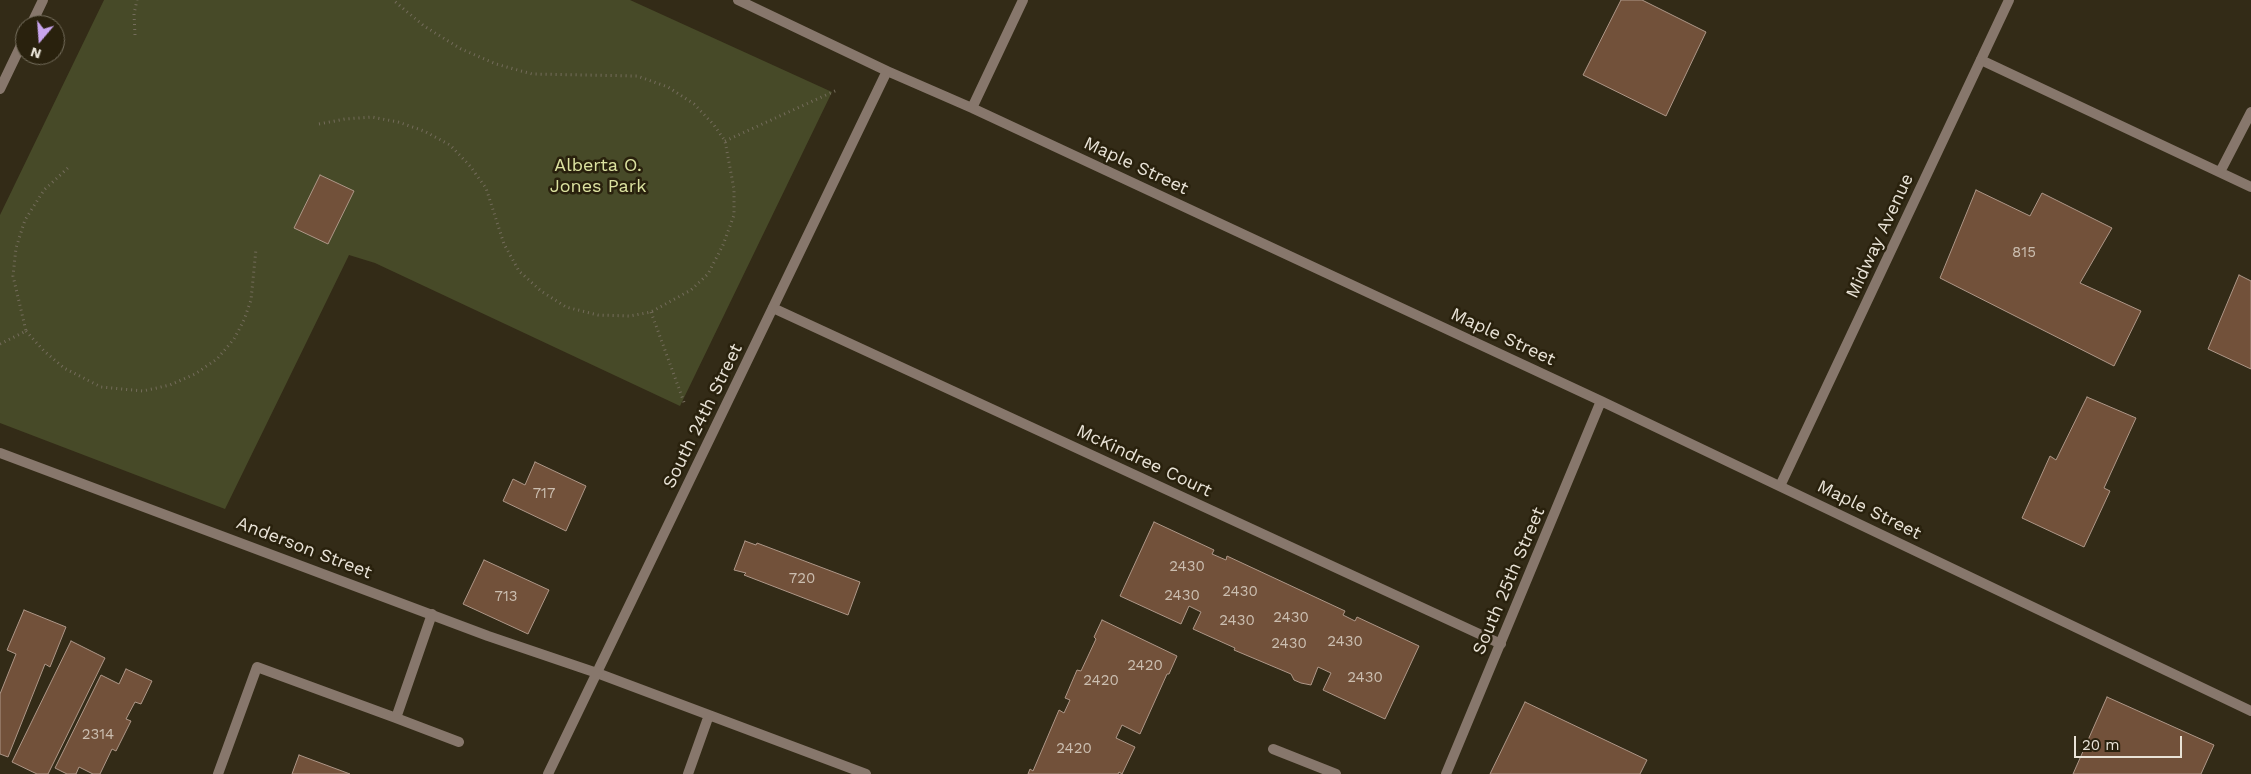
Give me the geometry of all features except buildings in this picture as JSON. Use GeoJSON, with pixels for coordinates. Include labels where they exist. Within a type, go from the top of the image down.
{"type":"FeatureCollection","features":[{"type":"Feature","properties":{"kind":"street"},"geometry":{"type":"LineString","coordinates":[[36,15],[43,0]]}},
{"type":"Feature","properties":{"kind":"street","name":"Maple Street"},"geometry":{"type":"LineString","coordinates":[[738,0],[887,71],[972,108],[1601,401],[2251,711]]}},
{"type":"Feature","properties":{"kind":"street"},"geometry":{"type":"LineString","coordinates":[[972,108],[1023,0]]}},
{"type":"Feature","properties":{"kind":"street","name":"Midway Avenue"},"geometry":{"type":"LineString","coordinates":[[1780,486],[2009,0]]}},
{"type":"Feature","properties":{"kind":"street"},"geometry":{"type":"LineString","coordinates":[[0,89],[15,58]]}},
{"type":"Feature","properties":{"kind":"street"},"geometry":{"type":"LineString","coordinates":[[1981,60],[2251,187]]}},
{"type":"Feature","properties":{"kind":"street","name":"South 24th Street"},"geometry":{"type":"LineString","coordinates":[[548,774],[887,71]]}},
{"type":"Feature","properties":{"kind":"street"},"geometry":{"type":"LineString","coordinates":[[2220,172],[2251,112]]}},
{"type":"Feature","properties":{"kind":"street","name":"McKindree Court"},"geometry":{"type":"LineString","coordinates":[[773,308],[1500,644]]}},
{"type":"Feature","properties":{"kind":"street","name":"South 25th Street"},"geometry":{"type":"LineString","coordinates":[[1446,774],[1601,401]]}},
{"type":"Feature","properties":{"kind":"street","name":"Anderson Street"},"geometry":{"type":"LineString","coordinates":[[0,453],[866,774]]}},
{"type":"Feature","properties":{"kind":"street"},"geometry":{"type":"LineString","coordinates":[[396,718],[432,614]]}},
{"type":"Feature","properties":{"kind":"street"},"geometry":{"type":"LineString","coordinates":[[218,774],[257,667],[459,742]]}},
{"type":"Feature","properties":{"kind":"street"},"geometry":{"type":"LineString","coordinates":[[688,774],[709,715]]}},
{"type":"Feature","properties":{"kind":"street"},"geometry":{"type":"LineString","coordinates":[[1273,749],[1336,774]]}},
{"type":"Feature","properties":{"kind":"path"},"geometry":{"type":"LineString","coordinates":[[135,35],[134,14],[137,0]]}},
{"type":"Feature","properties":{"kind":"path"},"geometry":{"type":"LineString","coordinates":[[319,124],[345,119],[372,117],[398,122],[424,131],[450,145],[470,166],[486,188],[504,244],[520,271],[541,291],[566,307],[598,315],[630,316],[651,312],[691,290],[708,274],[723,245],[734,215],[734,189],[725,141],[714,125],[694,104],[668,87],[637,76],[532,74],[496,64],[461,49],[424,26],[392,0]]}},
{"type":"Feature","properties":{"kind":"path"},"geometry":{"type":"LineString","coordinates":[[725,141],[837,90]]}},
{"type":"Feature","properties":{"kind":"path"},"geometry":{"type":"LineString","coordinates":[[70,166],[44,190],[25,220],[16,248],[13,276],[26,331],[44,351],[64,368],[101,387],[143,392],[170,385],[195,374],[217,359],[234,339],[244,320],[251,300],[256,249]]}},
{"type":"Feature","properties":{"kind":"path"},"geometry":{"type":"LineString","coordinates":[[651,312],[685,405]]}},
{"type":"Feature","properties":{"kind":"path"},"geometry":{"type":"LineString","coordinates":[[0,344],[26,331]]}},
{"type":"Feature","properties":{"kind":"green space","name":"Alberta O. Jones Park"},"geometry":{"type":"Polygon","coordinates":[[[104,0],[630,0],[832,92],[680,406],[375,263],[349,255],[225,509],[0,423],[0,215],[104,0]]]}}]}
